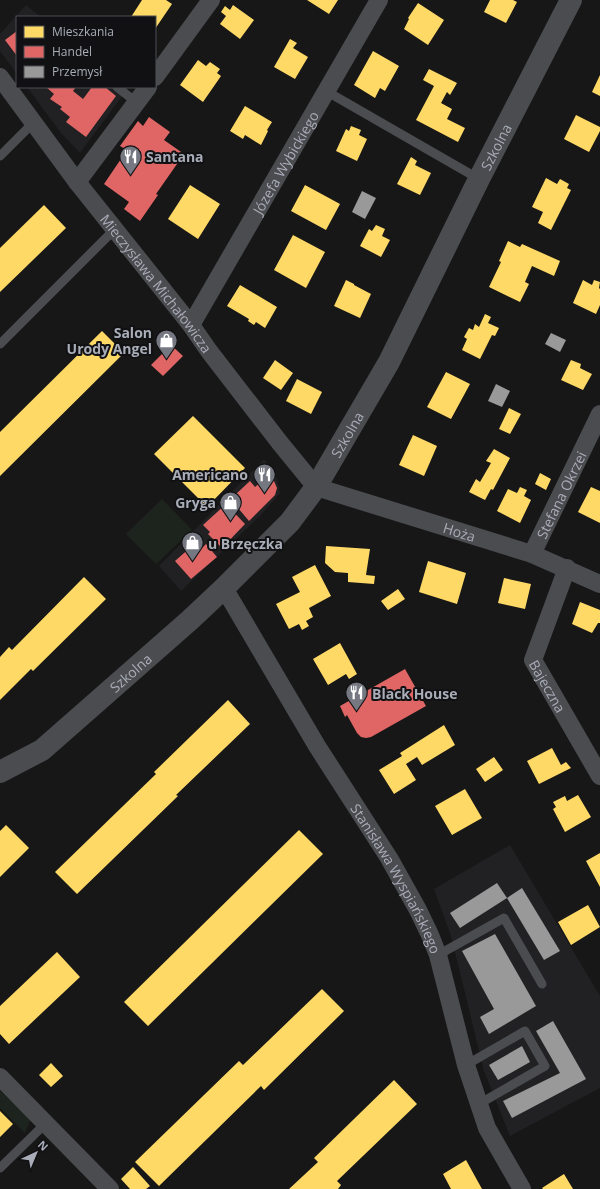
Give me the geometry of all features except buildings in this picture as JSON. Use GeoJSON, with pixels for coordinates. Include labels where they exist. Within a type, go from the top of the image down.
{"type":"FeatureCollection","features":[{"type":"Feature","properties":{"kind":"street"},"geometry":{"type":"LineString","coordinates":[[156,76],[211,0]]}},
{"type":"Feature","properties":{"kind":"street","name":"Józefa Wybickiego"},"geometry":{"type":"LineString","coordinates":[[191,325],[379,0]]}},
{"type":"Feature","properties":{"kind":"street","name":"Szkolna"},"geometry":{"type":"LineString","coordinates":[[0,772],[42,750],[224,588],[290,522],[316,487],[389,362],[478,178],[571,0]]}},
{"type":"Feature","properties":{"kind":"street","name":"Mieczysława Michałowicza"},"geometry":{"type":"LineString","coordinates":[[0,77],[77,182],[191,325],[209,351],[316,487]]}},
{"type":"Feature","properties":{"kind":"street"},"geometry":{"type":"LineString","coordinates":[[77,182],[147,88]]}},
{"type":"Feature","properties":{"kind":"street","name":"Stefana Okrzei"},"geometry":{"type":"LineString","coordinates":[[532,554],[600,414]]}},
{"type":"Feature","properties":{"kind":"street","name":"Hoża"},"geometry":{"type":"LineString","coordinates":[[316,487],[532,554],[567,568],[600,584]]}},
{"type":"Feature","properties":{"kind":"street","name":"Bajeczna"},"geometry":{"type":"LineString","coordinates":[[567,568],[533,660],[600,776]]}},
{"type":"Feature","properties":{"kind":"street","name":"Stanisława Wyspiańskiego"},"geometry":{"type":"LineString","coordinates":[[224,588],[317,746],[389,858],[418,910],[438,955],[466,1064],[487,1128],[522,1189]]}},
{"type":"Feature","properties":{"kind":"street"},"geometry":{"type":"LineString","coordinates":[[0,1077],[110,1189]]}},
{"type":"Feature","properties":{"kind":"lane"},"geometry":{"type":"LineString","coordinates":[[118,88],[136,102]]}},
{"type":"Feature","properties":{"kind":"lane"},"geometry":{"type":"LineString","coordinates":[[326,91],[478,178]]}},
{"type":"Feature","properties":{"kind":"lane"},"geometry":{"type":"LineString","coordinates":[[0,156],[34,122]]}},
{"type":"Feature","properties":{"kind":"lane"},"geometry":{"type":"LineString","coordinates":[[0,344],[115,229]]}},
{"type":"Feature","properties":{"kind":"lane"},"geometry":{"type":"LineString","coordinates":[[438,955],[504,918],[542,984]]}},
{"type":"Feature","properties":{"kind":"lane"},"geometry":{"type":"LineString","coordinates":[[466,1064],[525,1031],[545,1066],[479,1104]]}},
{"type":"Feature","properties":{"kind":"lane"},"geometry":{"type":"LineString","coordinates":[[0,1168],[46,1123]]}},
{"type":"Feature","properties":{"kind":"shaded area"},"geometry":{"type":"Polygon","coordinates":[[[26,5],[40,16],[16,16],[26,5]]]}},
{"type":"Feature","properties":{"kind":"shaded area"},"geometry":{"type":"Polygon","coordinates":[[[16,16],[16,73],[0,51],[0,34],[16,16]]]}},
{"type":"Feature","properties":{"kind":"shaded area"},"geometry":{"type":"Polygon","coordinates":[[[28,88],[128,88],[80,153],[61,133],[28,88]]]}},
{"type":"Feature","properties":{"kind":"shaded area"},"geometry":{"type":"Polygon","coordinates":[[[264,459],[277,479],[280,493],[261,515],[181,591],[159,566],[264,459]]]}},
{"type":"Feature","properties":{"kind":"shaded area"},"geometry":{"type":"Polygon","coordinates":[[[162,499],[192,530],[156,564],[126,534],[162,499]]]}},
{"type":"Feature","properties":{"kind":"shaded area"},"geometry":{"type":"Polygon","coordinates":[[[510,845],[600,996],[600,1088],[510,1136],[484,1071],[451,936],[434,889],[510,845]]]}},
{"type":"Feature","properties":{"kind":"shaded area"},"geometry":{"type":"Polygon","coordinates":[[[0,1091],[31,1119],[25,1133],[0,1108],[0,1091]]]}},
{"type":"Feature","properties":{"kind":"place","name":"Santana"},"geometry":{"type":"Point","coordinates":[131,176]}},
{"type":"Feature","properties":{"kind":"place","name":"Salon Urody Angel"},"geometry":{"type":"Point","coordinates":[167,360]}},
{"type":"Feature","properties":{"kind":"place","name":"Americano"},"geometry":{"type":"Point","coordinates":[264,494]}},
{"type":"Feature","properties":{"kind":"place","name":"Gryga"},"geometry":{"type":"Point","coordinates":[231,522]}},
{"type":"Feature","properties":{"kind":"place","name":"u Brzęczka"},"geometry":{"type":"Point","coordinates":[192,562]}},
{"type":"Feature","properties":{"kind":"place","name":"Black House"},"geometry":{"type":"Point","coordinates":[357,712]}}]}
